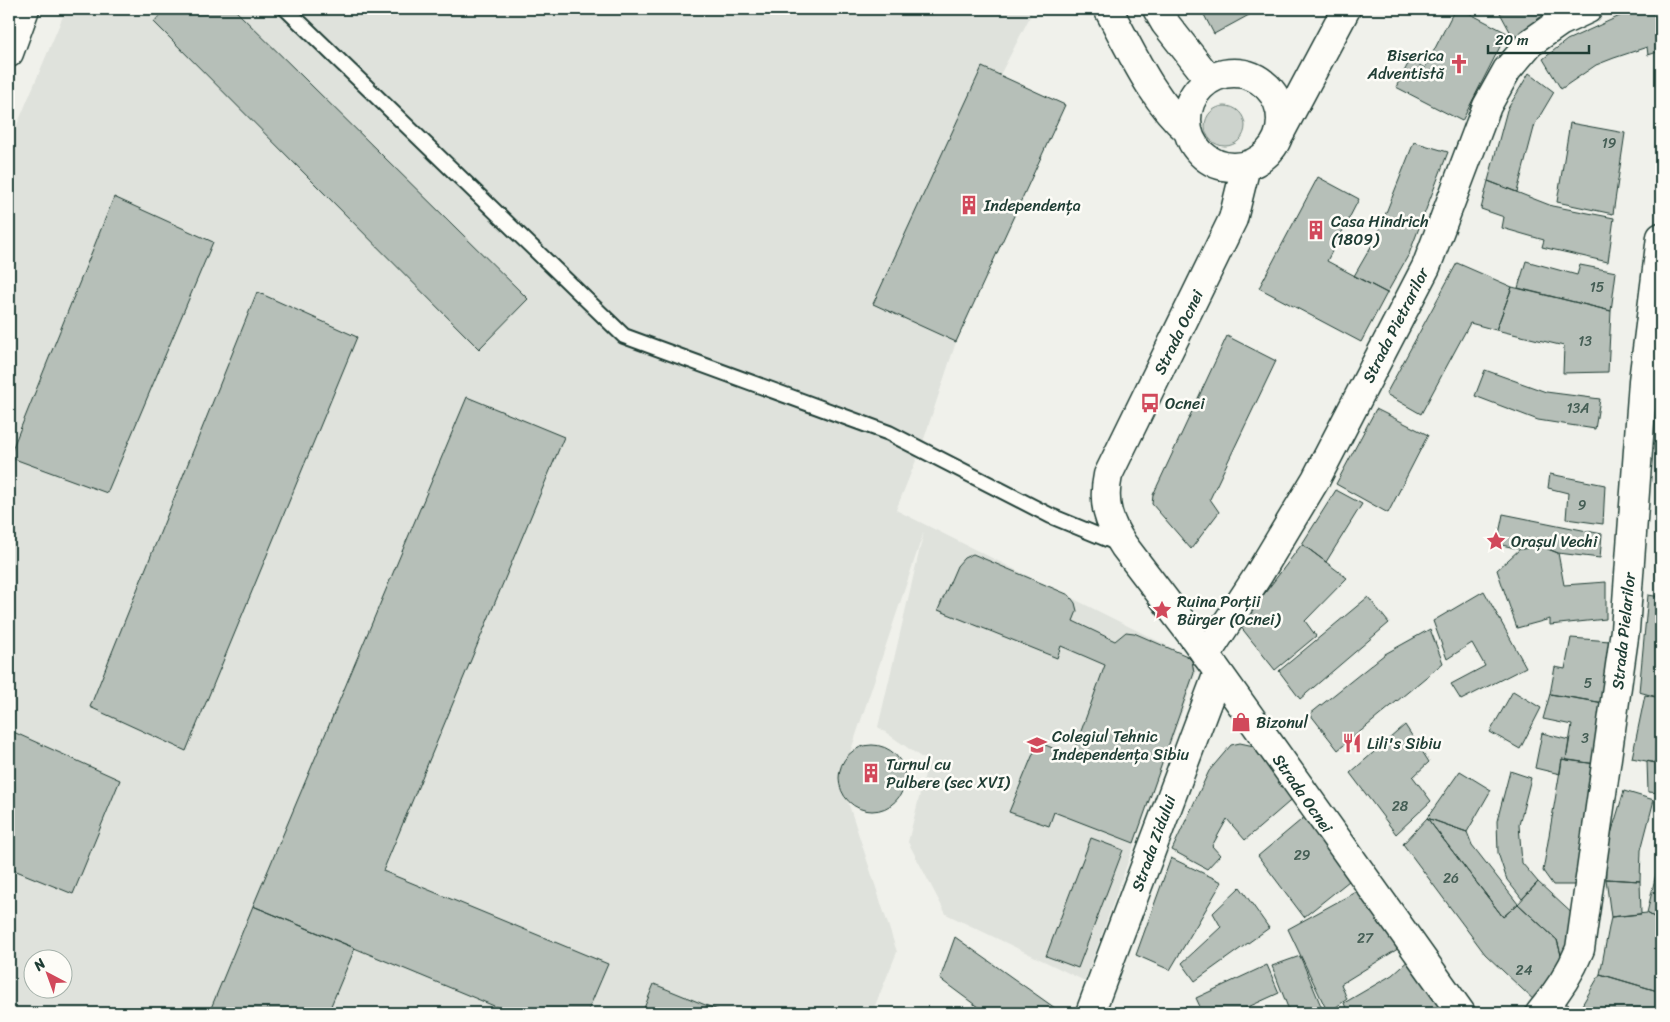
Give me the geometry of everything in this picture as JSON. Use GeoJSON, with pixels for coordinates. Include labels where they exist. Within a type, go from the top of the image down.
{"type":"FeatureCollection","features":[{"type":"Feature","properties":{"kind":"street"},"geometry":{"type":"LineString","coordinates":[[9,53],[25,9]]}},
{"type":"Feature","properties":{"kind":"street"},"geometry":{"type":"LineString","coordinates":[[1108,9],[1160,100],[1174,118],[1187,130],[1198,150],[1216,164],[1231,168],[1246,166],[1260,159],[1272,148],[1346,9]]}},
{"type":"Feature","properties":{"kind":"street"},"geometry":{"type":"LineString","coordinates":[[1157,9],[1165,23],[1209,79]]}},
{"type":"Feature","properties":{"kind":"street","name":"Strada Pietrarilor"},"geometry":{"type":"LineString","coordinates":[[1212,664],[1260,574],[1311,488],[1426,267],[1487,106],[1508,70],[1530,44],[1560,22],[1588,9]]}},
{"type":"Feature","properties":{"kind":"street"},"geometry":{"type":"LineString","coordinates":[[1187,130],[1186,115],[1190,101],[1198,88],[1209,79],[1220,74],[1234,72],[1246,74],[1263,83],[1276,97],[1280,109],[1281,122],[1279,134]]}},
{"type":"Feature","properties":{"kind":"street","name":"Strada Ocnei"},"geometry":{"type":"LineString","coordinates":[[1246,166],[1233,219],[1108,475],[1105,507],[1115,533],[1124,546],[1212,664],[1461,1013]]}},
{"type":"Feature","properties":{"kind":"street","name":"Strada Pielarilor"},"geometry":{"type":"LineString","coordinates":[[1540,1013],[1560,989],[1580,949],[1625,630],[1652,382],[1661,237]]}},
{"type":"Feature","properties":{"kind":"street","name":"Strada Zidului"},"geometry":{"type":"LineString","coordinates":[[1090,1013],[1212,664]]}},
{"type":"Feature","properties":{"kind":"lane"},"geometry":{"type":"LineString","coordinates":[[286,9],[624,336],[889,433],[1051,516],[1124,546]]}},
{"type":"Feature","properties":{"kind":"shaded area"},"geometry":{"type":"Polygon","coordinates":[[[66,9],[1034,9],[1000,75],[1065,105],[956,342],[921,448],[896,510],[1200,662],[1085,981],[946,914],[908,842],[928,762],[878,727],[924,531],[850,753],[838,778],[839,786],[848,802],[897,952],[872,1013],[9,1013],[9,144],[66,9]]]}},
{"type":"Feature","properties":{"kind":"shaded area"},"geometry":{"type":"Polygon","coordinates":[[[1229,106],[1236,109],[1242,115],[1245,126],[1244,134],[1236,143],[1229,146],[1221,146],[1214,143],[1206,134],[1205,122],[1208,115],[1217,107],[1229,106]]]}},
{"type":"Feature","properties":{"kind":"building"},"geometry":{"type":"Polygon","coordinates":[[[165,9],[234,9],[528,299],[479,349],[154,22],[165,9]]]}},
{"type":"Feature","properties":{"kind":"building"},"geometry":{"type":"Polygon","coordinates":[[[1201,9],[1260,9],[1214,34],[1201,9]]]}},
{"type":"Feature","properties":{"kind":"building","name":"Biserica Adventistă"},"geometry":{"type":"Polygon","coordinates":[[[1455,9],[1461,9],[1507,33],[1462,121],[1396,87],[1410,60],[1425,68],[1455,9]]]}},
{"type":"Feature","properties":{"kind":"building"},"geometry":{"type":"Polygon","coordinates":[[[1508,9],[1570,9],[1513,37],[1500,13],[1508,9]]]}},
{"type":"Feature","properties":{"kind":"building"},"geometry":{"type":"Polygon","coordinates":[[[1661,9],[1661,51],[1648,55],[1647,47],[1614,58],[1596,65],[1561,89],[1543,59],[1567,40],[1633,10],[1661,9]]]}},
{"type":"Feature","properties":{"kind":"building","name":"Independența"},"geometry":{"type":"Polygon","coordinates":[[[982,67],[1065,105],[956,342],[873,304],[982,67]]]}},
{"type":"Feature","properties":{"kind":"building"},"geometry":{"type":"Polygon","coordinates":[[[1529,73],[1554,92],[1535,124],[1517,192],[1488,181],[1507,110],[1529,73]]]}},
{"type":"Feature","properties":{"kind":"building"},"geometry":{"type":"Polygon","coordinates":[[[1570,123],[1625,133],[1613,214],[1557,202],[1570,123]]]}},
{"type":"Feature","properties":{"kind":"building"},"geometry":{"type":"Polygon","coordinates":[[[1414,142],[1448,152],[1409,254],[1387,293],[1354,276],[1376,238],[1414,142]]]}},
{"type":"Feature","properties":{"kind":"building","name":"Casa Hindrich (1809)"},"geometry":{"type":"Polygon","coordinates":[[[1318,177],[1359,199],[1327,261],[1387,293],[1361,342],[1259,288],[1318,177]]]}},
{"type":"Feature","properties":{"kind":"building"},"geometry":{"type":"Polygon","coordinates":[[[1488,181],[1552,206],[1614,218],[1608,262],[1542,247],[1544,240],[1502,228],[1504,217],[1481,209],[1488,181]]]}},
{"type":"Feature","properties":{"kind":"building"},"geometry":{"type":"Polygon","coordinates":[[[114,197],[213,242],[107,493],[9,457],[114,197]]]}},
{"type":"Feature","properties":{"kind":"building"},"geometry":{"type":"Polygon","coordinates":[[[1526,261],[1577,275],[1580,265],[1616,272],[1611,311],[1518,288],[1526,261]]]}},
{"type":"Feature","properties":{"kind":"building"},"geometry":{"type":"Polygon","coordinates":[[[1457,263],[1512,287],[1496,330],[1470,323],[1421,414],[1386,394],[1457,263]]]}},
{"type":"Feature","properties":{"kind":"building"},"geometry":{"type":"Polygon","coordinates":[[[1512,287],[1611,311],[1608,372],[1563,373],[1564,346],[1496,330],[1512,287]]]}},
{"type":"Feature","properties":{"kind":"building"},"geometry":{"type":"Polygon","coordinates":[[[257,292],[357,337],[186,751],[90,707],[257,292]]]}},
{"type":"Feature","properties":{"kind":"building"},"geometry":{"type":"Polygon","coordinates":[[[1227,336],[1276,361],[1210,499],[1219,512],[1191,549],[1152,504],[1153,495],[1227,336]]]}},
{"type":"Feature","properties":{"kind":"building"},"geometry":{"type":"Polygon","coordinates":[[[1485,370],[1546,392],[1600,399],[1595,429],[1538,420],[1475,396],[1485,370]]]}},
{"type":"Feature","properties":{"kind":"building"},"geometry":{"type":"Polygon","coordinates":[[[467,397],[564,437],[383,871],[608,964],[587,1013],[511,1013],[253,906],[467,397]]]}},
{"type":"Feature","properties":{"kind":"building"},"geometry":{"type":"Polygon","coordinates":[[[1376,409],[1428,435],[1388,513],[1336,484],[1376,409]]]}},
{"type":"Feature","properties":{"kind":"building"},"geometry":{"type":"Polygon","coordinates":[[[1550,474],[1605,485],[1603,524],[1566,519],[1568,493],[1548,488],[1550,474]]]}},
{"type":"Feature","properties":{"kind":"building"},"geometry":{"type":"Polygon","coordinates":[[[1336,490],[1362,504],[1326,562],[1302,544],[1336,490]]]}},
{"type":"Feature","properties":{"kind":"building"},"geometry":{"type":"Polygon","coordinates":[[[1503,514],[1602,534],[1600,558],[1558,553],[1543,547],[1520,549],[1497,544],[1503,514]]]}},
{"type":"Feature","properties":{"kind":"building"},"geometry":{"type":"Polygon","coordinates":[[[1302,544],[1347,578],[1305,621],[1316,636],[1275,670],[1240,626],[1302,544]]]}},
{"type":"Feature","properties":{"kind":"building"},"geometry":{"type":"Polygon","coordinates":[[[1543,547],[1558,553],[1564,585],[1606,582],[1606,619],[1550,625],[1550,619],[1517,628],[1497,570],[1520,549],[1543,547]]]}},
{"type":"Feature","properties":{"kind":"building"},"geometry":{"type":"Polygon","coordinates":[[[973,554],[1069,595],[1075,603],[1077,611],[1073,621],[1115,641],[1126,632],[1134,633],[1187,656],[1192,661],[1194,673],[1134,843],[1054,812],[1049,826],[1009,812],[1038,742],[1072,756],[1105,665],[1061,646],[1057,658],[938,610],[957,566],[964,558],[973,554]]]}},
{"type":"Feature","properties":{"kind":"building"},"geometry":{"type":"Polygon","coordinates":[[[1484,591],[1526,667],[1461,700],[1451,684],[1485,666],[1472,643],[1447,659],[1433,621],[1484,591]]]}},
{"type":"Feature","properties":{"kind":"building"},"geometry":{"type":"Polygon","coordinates":[[[1648,595],[1661,597],[1661,698],[1639,692],[1648,595]]]}},
{"type":"Feature","properties":{"kind":"building"},"geometry":{"type":"Polygon","coordinates":[[[1368,597],[1389,623],[1300,699],[1279,671],[1368,597]]]}},
{"type":"Feature","properties":{"kind":"building"},"geometry":{"type":"Polygon","coordinates":[[[1430,629],[1443,663],[1338,750],[1310,714],[1385,654],[1430,629]]]}},
{"type":"Feature","properties":{"kind":"building"},"geometry":{"type":"Polygon","coordinates":[[[1571,638],[1610,641],[1604,703],[1550,694],[1555,667],[1565,669],[1571,638]]]}},
{"type":"Feature","properties":{"kind":"building"},"geometry":{"type":"Polygon","coordinates":[[[1513,691],[1541,708],[1520,749],[1490,732],[1513,691]]]}},
{"type":"Feature","properties":{"kind":"building"},"geometry":{"type":"Polygon","coordinates":[[[1550,694],[1604,703],[1596,764],[1566,760],[1572,725],[1543,719],[1550,694]]]}},
{"type":"Feature","properties":{"kind":"building"},"geometry":{"type":"Polygon","coordinates":[[[1645,695],[1661,698],[1660,764],[1632,758],[1645,695]]]}},
{"type":"Feature","properties":{"kind":"building"},"geometry":{"type":"Polygon","coordinates":[[[1405,725],[1429,762],[1413,777],[1431,801],[1396,834],[1350,773],[1405,725]]]}},
{"type":"Feature","properties":{"kind":"building"},"geometry":{"type":"Polygon","coordinates":[[[9,730],[120,780],[73,894],[9,868],[9,730]]]}},
{"type":"Feature","properties":{"kind":"building"},"geometry":{"type":"Polygon","coordinates":[[[1542,733],[1569,740],[1566,760],[1562,759],[1560,774],[1535,768],[1542,733]]]}},
{"type":"Feature","properties":{"kind":"building"},"geometry":{"type":"Polygon","coordinates":[[[1240,743],[1254,746],[1296,796],[1245,840],[1227,819],[1212,846],[1220,855],[1207,869],[1172,850],[1209,771],[1231,745],[1240,743]]]}},
{"type":"Feature","properties":{"kind":"building","name":"Turnul cu Pulbere (sec XVI)"},"geometry":{"type":"Polygon","coordinates":[[[865,745],[879,745],[891,750],[900,759],[905,771],[903,791],[896,802],[879,811],[865,811],[853,806],[844,797],[839,785],[839,771],[844,759],[853,750],[865,745]]]}},
{"type":"Feature","properties":{"kind":"building"},"geometry":{"type":"Polygon","coordinates":[[[1562,759],[1596,764],[1578,885],[1553,885],[1543,871],[1562,759]]]}},
{"type":"Feature","properties":{"kind":"building"},"geometry":{"type":"Polygon","coordinates":[[[1647,761],[1661,764],[1661,793],[1648,792],[1647,761]]]}},
{"type":"Feature","properties":{"kind":"building"},"geometry":{"type":"Polygon","coordinates":[[[1460,771],[1491,790],[1467,832],[1427,818],[1460,771]]]}},
{"type":"Feature","properties":{"kind":"building"},"geometry":{"type":"Polygon","coordinates":[[[1510,771],[1531,778],[1519,825],[1522,863],[1538,882],[1522,899],[1507,880],[1498,853],[1497,821],[1510,771]]]}},
{"type":"Feature","properties":{"kind":"building"},"geometry":{"type":"Polygon","coordinates":[[[1624,791],[1654,800],[1641,850],[1640,881],[1606,879],[1605,854],[1624,791]]]}},
{"type":"Feature","properties":{"kind":"building"},"geometry":{"type":"Polygon","coordinates":[[[1307,815],[1354,877],[1304,917],[1258,856],[1307,815]]]}},
{"type":"Feature","properties":{"kind":"building"},"geometry":{"type":"Polygon","coordinates":[[[1427,818],[1503,917],[1518,904],[1557,940],[1564,966],[1538,1004],[1485,954],[1403,844],[1427,818]]]}},
{"type":"Feature","properties":{"kind":"building"},"geometry":{"type":"Polygon","coordinates":[[[1427,818],[1467,832],[1472,845],[1518,904],[1503,917],[1427,818]]]}},
{"type":"Feature","properties":{"kind":"building"},"geometry":{"type":"Polygon","coordinates":[[[1091,838],[1123,850],[1078,968],[1046,956],[1091,838]]]}},
{"type":"Feature","properties":{"kind":"building"},"geometry":{"type":"Polygon","coordinates":[[[1661,852],[1661,921],[1647,913],[1661,852]]]}},
{"type":"Feature","properties":{"kind":"building"},"geometry":{"type":"Polygon","coordinates":[[[1171,858],[1222,882],[1170,970],[1136,955],[1171,858]]]}},
{"type":"Feature","properties":{"kind":"building"},"geometry":{"type":"Polygon","coordinates":[[[1606,879],[1640,881],[1641,914],[1611,917],[1606,879]]]}},
{"type":"Feature","properties":{"kind":"building"},"geometry":{"type":"Polygon","coordinates":[[[1538,882],[1577,918],[1564,966],[1557,940],[1518,904],[1538,882]]]}},
{"type":"Feature","properties":{"kind":"building"},"geometry":{"type":"Polygon","coordinates":[[[1240,887],[1269,928],[1195,981],[1182,963],[1221,927],[1213,913],[1240,887]]]}},
{"type":"Feature","properties":{"kind":"building"},"geometry":{"type":"Polygon","coordinates":[[[1361,889],[1401,947],[1341,984],[1347,999],[1328,1013],[1288,929],[1361,889]]]}},
{"type":"Feature","properties":{"kind":"building"},"geometry":{"type":"Polygon","coordinates":[[[253,906],[355,948],[328,1013],[209,1013],[253,906]]]}},
{"type":"Feature","properties":{"kind":"building"},"geometry":{"type":"Polygon","coordinates":[[[1647,913],[1661,921],[1661,992],[1600,974],[1611,917],[1647,913]]]}},
{"type":"Feature","properties":{"kind":"building"},"geometry":{"type":"Polygon","coordinates":[[[955,937],[1062,1013],[986,1013],[940,979],[955,937]]]}},
{"type":"Feature","properties":{"kind":"building"},"geometry":{"type":"Polygon","coordinates":[[[1300,956],[1324,1013],[1290,1013],[1272,966],[1300,956]]]}},
{"type":"Feature","properties":{"kind":"building"},"geometry":{"type":"Polygon","coordinates":[[[1411,958],[1445,1013],[1348,1013],[1344,1003],[1392,975],[1411,958]]]}},
{"type":"Feature","properties":{"kind":"building"},"geometry":{"type":"Polygon","coordinates":[[[1267,965],[1279,993],[1235,1013],[1203,1013],[1196,998],[1267,965]]]}},
{"type":"Feature","properties":{"kind":"building"},"geometry":{"type":"Polygon","coordinates":[[[1600,974],[1661,992],[1661,1013],[1578,1012],[1600,974]]]}},
{"type":"Feature","properties":{"kind":"building"},"geometry":{"type":"Polygon","coordinates":[[[654,984],[725,1013],[642,1013],[654,984]]]}},
{"type":"Feature","properties":{"kind":"building"},"geometry":{"type":"Polygon","coordinates":[[[1559,998],[1580,1013],[1547,1013],[1559,998]]]}},
{"type":"Feature","properties":{"kind":"place","name":"Biserica Adventistă"},"geometry":{"type":"Point","coordinates":[1459,64]}},
{"type":"Feature","properties":{"kind":"place","name":"Independența"},"geometry":{"type":"Point","coordinates":[969,205]}},
{"type":"Feature","properties":{"kind":"place","name":"Casa Hindrich (1809)"},"geometry":{"type":"Point","coordinates":[1316,230]}},
{"type":"Feature","properties":{"kind":"place","name":"Ocnei"},"geometry":{"type":"Point","coordinates":[1150,403]}},
{"type":"Feature","properties":{"kind":"place","name":"Orașul Vechi"},"geometry":{"type":"Point","coordinates":[1496,541]}},
{"type":"Feature","properties":{"kind":"place","name":"Ruina Porții Bürger (Ocnei)"},"geometry":{"type":"Point","coordinates":[1162,610]}},
{"type":"Feature","properties":{"kind":"place","name":"Bizonul"},"geometry":{"type":"Point","coordinates":[1241,722]}},
{"type":"Feature","properties":{"kind":"place","name":"Lili's Sibiu"},"geometry":{"type":"Point","coordinates":[1352,743]}},
{"type":"Feature","properties":{"kind":"place","name":"Colegiul Tehnic Independența Sibiu"},"geometry":{"type":"Point","coordinates":[1037,745]}},
{"type":"Feature","properties":{"kind":"place","name":"Turnul cu Pulbere (sec XVI)"},"geometry":{"type":"Point","coordinates":[871,773]}}]}
